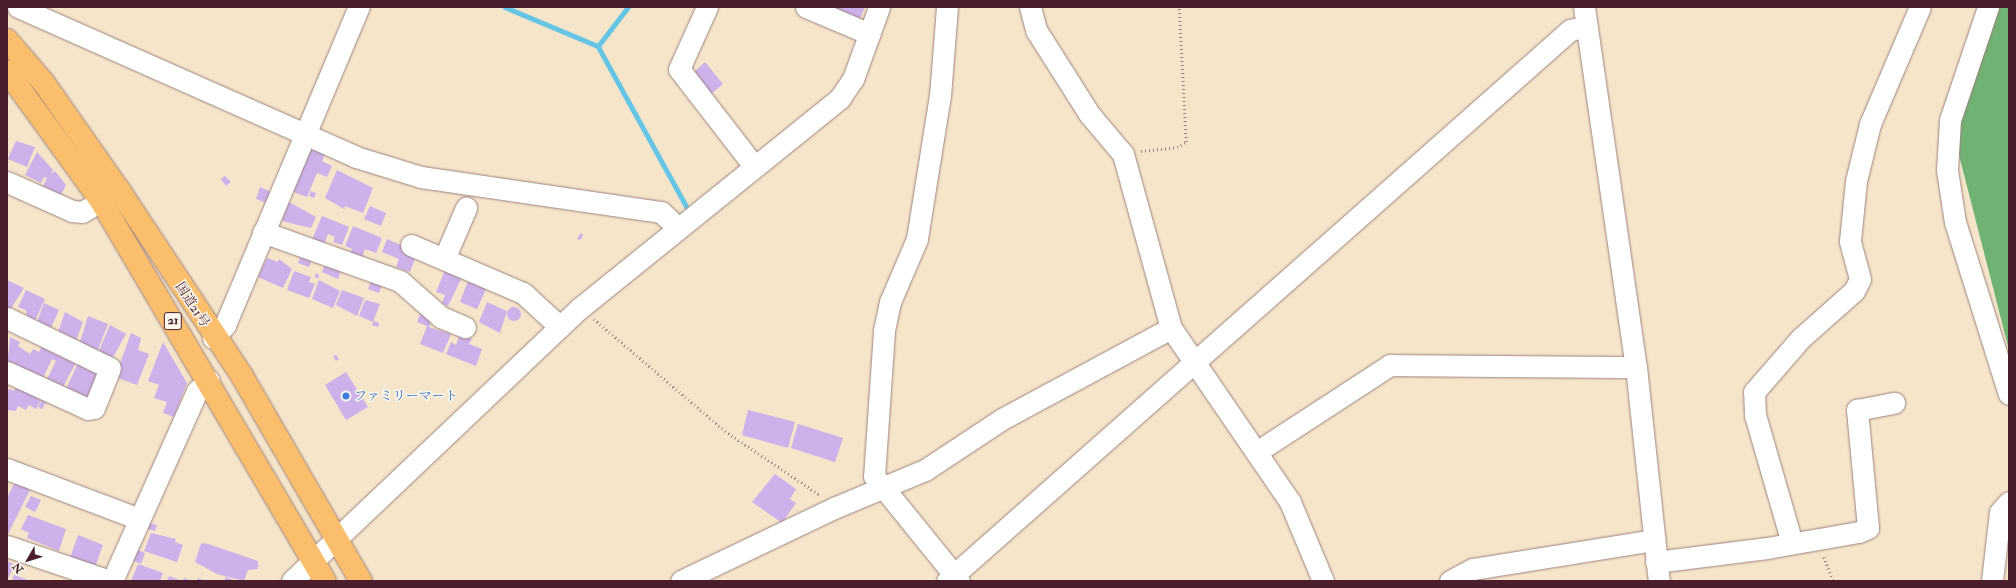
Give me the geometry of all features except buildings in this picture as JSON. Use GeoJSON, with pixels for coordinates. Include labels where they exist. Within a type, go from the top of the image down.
{"type":"FeatureCollection","features":[{"type":"Feature","properties":{"kind":"highway","name":"国道21号"},"geometry":{"type":"LineString","coordinates":[[7,40],[44,83],[119,190],[213,338],[242,376],[361,581]]}},
{"type":"Feature","properties":{"kind":"highway","name":"国道21号"},"geometry":{"type":"LineString","coordinates":[[7,71],[101,201],[209,380],[325,581]]}},
{"type":"Feature","properties":{"kind":"street"},"geometry":{"type":"LineString","coordinates":[[18,7],[356,157],[421,177],[661,212],[677,226]]}},
{"type":"Feature","properties":{"kind":"street"},"geometry":{"type":"LineString","coordinates":[[213,338],[225,325],[304,134],[359,7]]}},
{"type":"Feature","properties":{"kind":"street"},"geometry":{"type":"LineString","coordinates":[[707,7],[679,69],[754,166]]}},
{"type":"Feature","properties":{"kind":"street"},"geometry":{"type":"LineString","coordinates":[[806,7],[870,34]]}},
{"type":"Feature","properties":{"kind":"street"},"geometry":{"type":"LineString","coordinates":[[292,581],[314,561],[335,538],[580,308],[677,226],[840,98],[853,79],[879,7]]}},
{"type":"Feature","properties":{"kind":"street"},"geometry":{"type":"LineString","coordinates":[[947,7],[940,95],[917,239],[890,302],[884,331],[874,476],[884,485],[954,579],[1196,361],[1585,17]]}},
{"type":"Feature","properties":{"kind":"street"},"geometry":{"type":"LineString","coordinates":[[1030,7],[1036,30],[1090,115],[1123,154],[1171,328],[1196,361],[1258,451],[1290,502],[1323,581]]}},
{"type":"Feature","properties":{"kind":"street"},"geometry":{"type":"LineString","coordinates":[[1792,543],[1759,428],[1754,392],[1801,338],[1854,291],[1860,279],[1850,241],[1856,181],[1870,124],[1920,7]]}},
{"type":"Feature","properties":{"kind":"street"},"geometry":{"type":"LineString","coordinates":[[1988,7],[1950,120],[1947,170],[1955,222],[2009,394]]}},
{"type":"Feature","properties":{"kind":"street"},"geometry":{"type":"LineString","coordinates":[[1585,17],[1636,367],[1658,572],[1792,543],[1817,540],[1868,528],[1857,410],[1894,403]]}},
{"type":"Feature","properties":{"kind":"street"},"geometry":{"type":"LineString","coordinates":[[7,182],[72,211],[82,212],[101,201]]}},
{"type":"Feature","properties":{"kind":"street"},"geometry":{"type":"LineString","coordinates":[[444,259],[466,208]]}},
{"type":"Feature","properties":{"kind":"street"},"geometry":{"type":"LineString","coordinates":[[263,232],[400,281],[441,316],[465,327]]}},
{"type":"Feature","properties":{"kind":"street"},"geometry":{"type":"LineString","coordinates":[[411,245],[523,293],[560,327]]}},
{"type":"Feature","properties":{"kind":"street"},"geometry":{"type":"LineString","coordinates":[[7,318],[110,368],[94,408],[88,409],[7,372]]}},
{"type":"Feature","properties":{"kind":"street"},"geometry":{"type":"LineString","coordinates":[[681,581],[884,485],[925,470],[1002,419],[1171,328]]}},
{"type":"Feature","properties":{"kind":"street"},"geometry":{"type":"LineString","coordinates":[[1258,451],[1390,365],[1636,367]]}},
{"type":"Feature","properties":{"kind":"street"},"geometry":{"type":"LineString","coordinates":[[7,546],[111,581],[197,391],[209,380]]}},
{"type":"Feature","properties":{"kind":"street"},"geometry":{"type":"LineString","coordinates":[[7,469],[139,519]]}},
{"type":"Feature","properties":{"kind":"street"},"geometry":{"type":"LineString","coordinates":[[1992,581],[2000,512],[2009,502]]}},
{"type":"Feature","properties":{"kind":"street"},"geometry":{"type":"LineString","coordinates":[[1450,581],[1473,569],[1654,540]]}},
{"type":"Feature","properties":{"kind":"path"},"geometry":{"type":"LineString","coordinates":[[1123,154],[1177,147],[1186,142],[1179,7]]}},
{"type":"Feature","properties":{"kind":"path"},"geometry":{"type":"LineString","coordinates":[[580,308],[725,431],[834,508]]}},
{"type":"Feature","properties":{"kind":"path"},"geometry":{"type":"LineString","coordinates":[[1817,540],[1833,581]]}},
{"type":"Feature","properties":{"kind":"green space"},"geometry":{"type":"Polygon","coordinates":[[[1984,7],[2009,7],[2009,350],[1950,120],[1984,7]]]}},
{"type":"Feature","properties":{"kind":"waterway"},"geometry":{"type":"LineString","coordinates":[[505,7],[598,46],[687,207]]}},
{"type":"Feature","properties":{"kind":"waterway"},"geometry":{"type":"LineString","coordinates":[[598,46],[628,7]]}},
{"type":"Feature","properties":{"kind":"place","name":"ファミリーマート"},"geometry":{"type":"Point","coordinates":[346,396]}}]}
